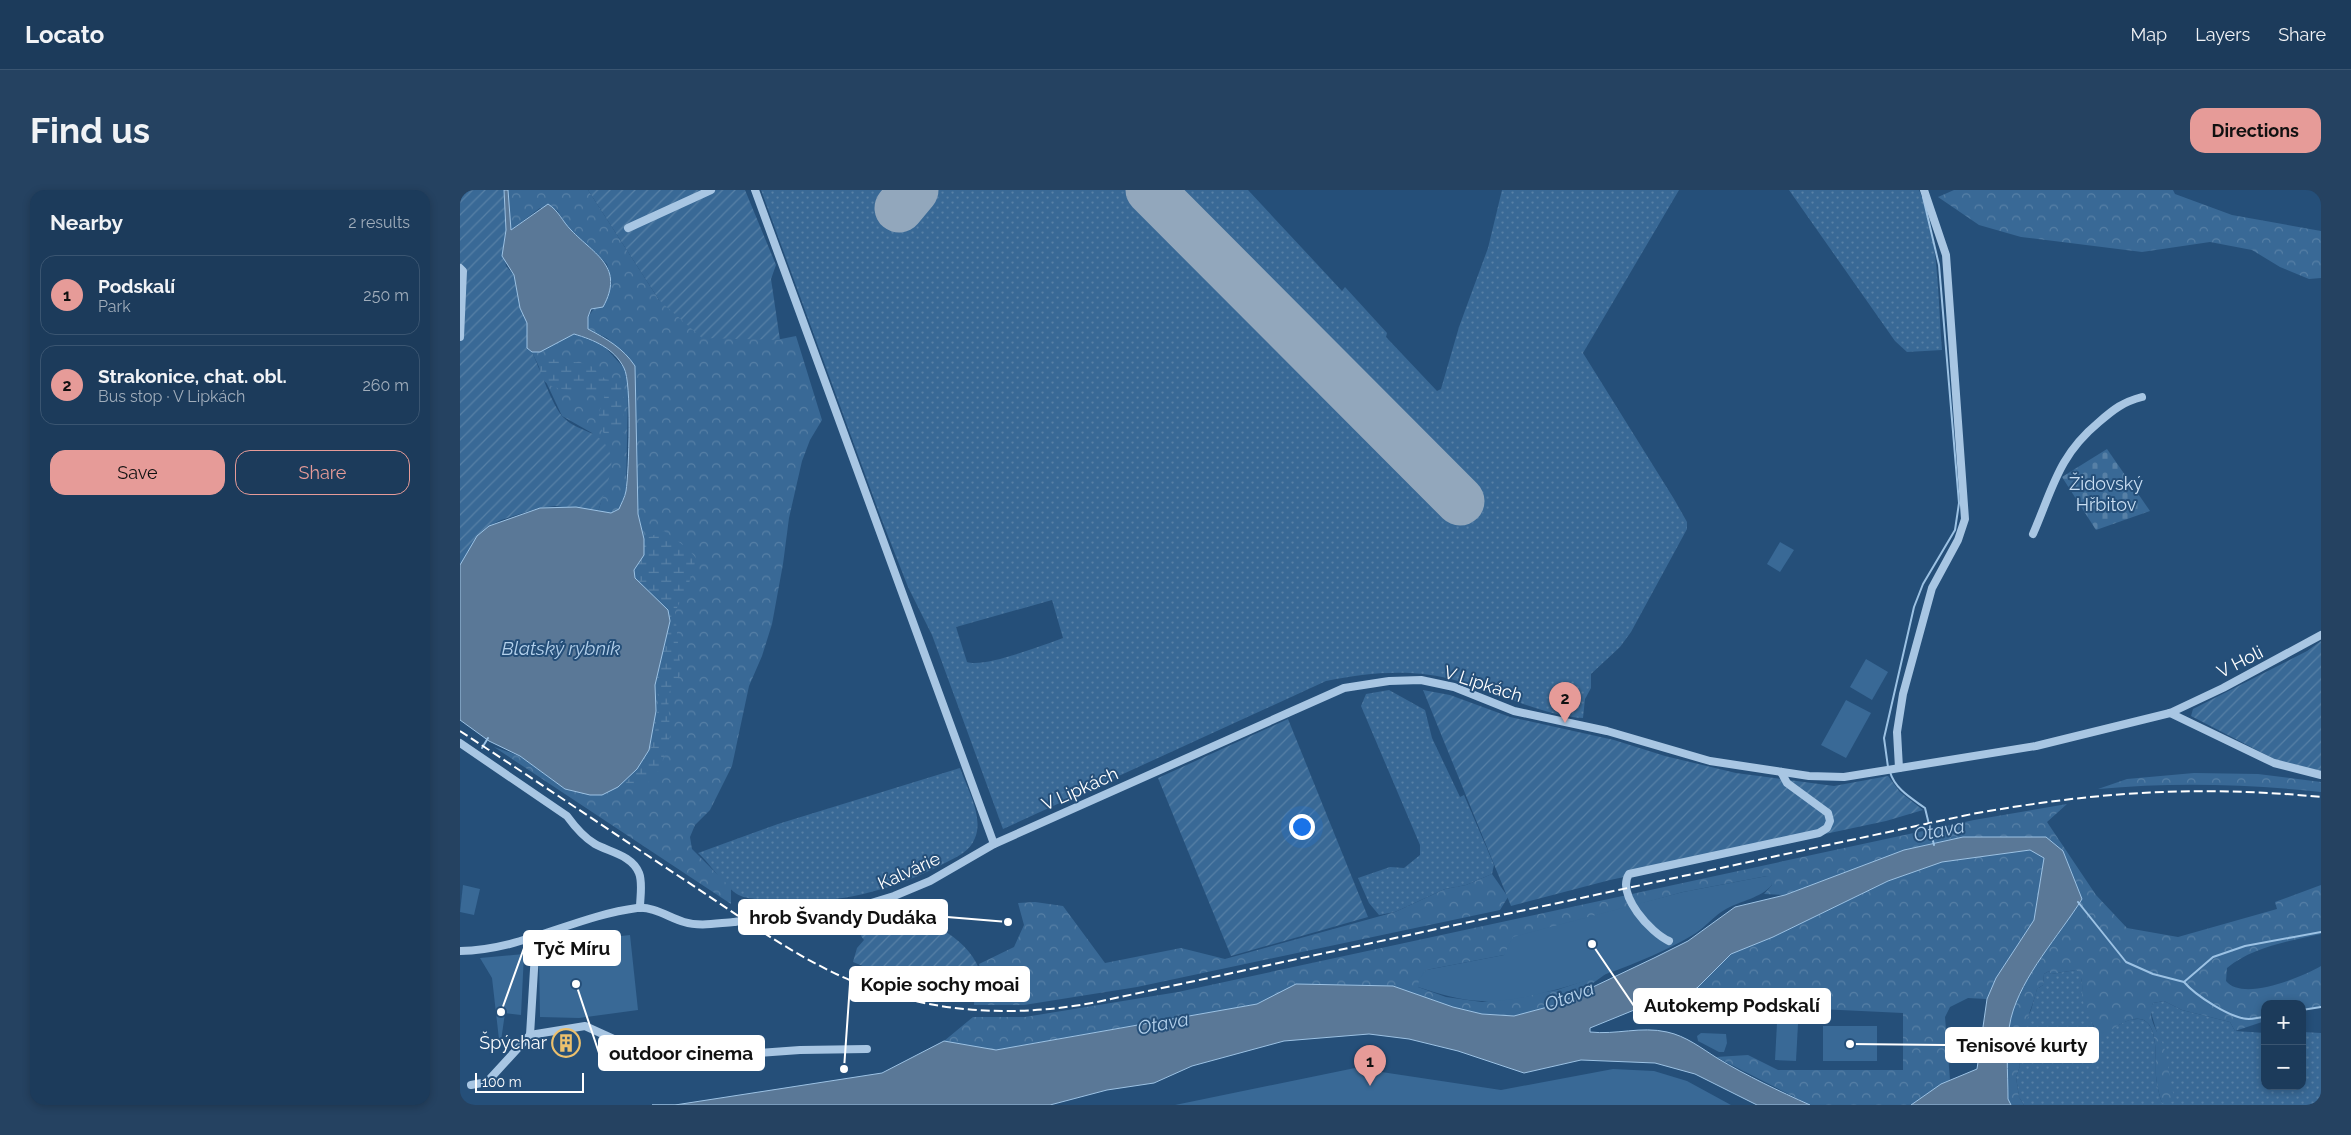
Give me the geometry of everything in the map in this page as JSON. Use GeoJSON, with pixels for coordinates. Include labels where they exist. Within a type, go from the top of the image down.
{"type":"FeatureCollection","features":[{"type":"Feature","properties":{"kind":"street"},"geometry":{"type":"LineString","coordinates":[[628,228],[711,190]]}},
{"type":"Feature","properties":{"kind":"street"},"geometry":{"type":"LineString","coordinates":[[755,190],[994,844]]}},
{"type":"Feature","properties":{"kind":"street"},"geometry":{"type":"LineString","coordinates":[[1899,768],[1897,732],[1903,694],[1932,588],[1958,540],[1965,519],[1946,255],[1924,190]]}},
{"type":"Feature","properties":{"kind":"street"},"geometry":{"type":"LineString","coordinates":[[460,268],[462,271],[460,337]]}},
{"type":"Feature","properties":{"kind":"street"},"geometry":{"type":"LineString","coordinates":[[2033,534],[2063,461],[2077,442],[2123,402],[2142,396]]}},
{"type":"Feature","properties":{"kind":"street","name":"V Holi"},"geometry":{"type":"LineString","coordinates":[[1899,768],[2036,746],[2170,713],[2223,688],[2321,634]]}},
{"type":"Feature","properties":{"kind":"street","name":"V Lipkách"},"geometry":{"type":"LineString","coordinates":[[994,844],[1344,688],[1390,681],[1421,680],[1454,688],[1514,711],[1607,731],[1710,761],[1781,772],[1844,777],[1899,768]]}},
{"type":"Feature","properties":{"kind":"street"},"geometry":{"type":"LineString","coordinates":[[2170,713],[2274,763],[2321,775]]}},
{"type":"Feature","properties":{"kind":"street"},"geometry":{"type":"LineString","coordinates":[[460,744],[567,816],[578,831],[594,844],[618,853],[636,867],[640,875],[640,908],[617,912],[502,947],[460,951]]}},
{"type":"Feature","properties":{"kind":"street"},"geometry":{"type":"LineString","coordinates":[[1669,941],[1656,936],[1631,903],[1627,882],[1630,874],[1819,833],[1827,828],[1830,820],[1828,813],[1787,783],[1781,772]]}},
{"type":"Feature","properties":{"kind":"street","name":"Kalvárie"},"geometry":{"type":"LineString","coordinates":[[640,908],[686,923],[710,924],[858,907],[930,882],[994,844]]}},
{"type":"Feature","properties":{"kind":"street"},"geometry":{"type":"LineString","coordinates":[[530,1035],[536,937]]}},
{"type":"Feature","properties":{"kind":"street"},"geometry":{"type":"LineString","coordinates":[[471,1085],[487,1082],[530,1035],[585,1026],[629,1046],[679,1052],[730,1051],[760,1054],[800,1050],[867,1049]]}},
{"type":"Feature","properties":{"kind":"green space"},"geometry":{"type":"Polygon","coordinates":[[[460,190],[504,190],[506,230],[503,247],[506,266],[514,275],[520,308],[527,323],[527,348],[532,352],[550,396],[563,417],[603,442],[609,450],[611,469],[598,512],[555,506],[539,508],[501,520],[489,526],[460,565],[460,190]]]}},
{"type":"Feature","properties":{"kind":"green space"},"geometry":{"type":"Polygon","coordinates":[[[508,190],[588,190],[659,300],[776,340],[796,336],[822,420],[810,440],[802,461],[789,518],[772,624],[762,656],[749,686],[732,766],[710,810],[695,825],[690,837],[692,849],[731,888],[731,904],[494,747],[520,756],[565,789],[656,711],[655,685],[670,621],[635,578],[644,539],[638,514],[635,366],[607,338],[588,329],[588,317],[612,283],[607,264],[567,226],[557,210],[540,208],[511,230],[508,190]]]}},
{"type":"Feature","properties":{"kind":"green space"},"geometry":{"type":"Polygon","coordinates":[[[588,190],[745,190],[776,265],[771,279],[780,340],[702,338],[659,300],[588,190]]]}},
{"type":"Feature","properties":{"kind":"green space"},"geometry":{"type":"Polygon","coordinates":[[[761,190],[1248,190],[1342,291],[1345,287],[1387,333],[1386,337],[1437,391],[1441,389],[1459,327],[1488,248],[1502,190],[1679,190],[1583,353],[1674,499],[1687,522],[1687,529],[1631,632],[1620,647],[1591,674],[1591,688],[1585,699],[1583,718],[1553,713],[1458,681],[1425,674],[1359,675],[1326,681],[1003,829],[932,635],[908,587],[761,190]],[[1052,600],[956,627],[967,662],[975,663],[1000,659],[1063,638],[1052,600]]]}},
{"type":"Feature","properties":{"kind":"green space"},"geometry":{"type":"Polygon","coordinates":[[[1789,190],[1919,190],[1926,207],[1934,247],[1942,350],[1907,352],[1895,341],[1789,190]]]}},
{"type":"Feature","properties":{"kind":"green space"},"geometry":{"type":"Polygon","coordinates":[[[1954,190],[2173,190],[2175,194],[2232,215],[2321,231],[2321,278],[2309,279],[2280,267],[2252,250],[2210,242],[2142,252],[2021,237],[1979,225],[1938,197],[1954,190]]]}},
{"type":"Feature","properties":{"kind":"green space"},"geometry":{"type":"Polygon","coordinates":[[[574,334],[603,345],[625,369],[628,390],[626,492],[619,509],[611,513],[598,512],[609,475],[592,433],[562,416],[532,352],[540,351],[574,334]]]}},
{"type":"Feature","properties":{"kind":"green space"},"geometry":{"type":"Polygon","coordinates":[[[542,358],[589,364],[605,379],[624,382],[624,435],[605,435],[601,428],[599,413],[606,391],[572,390],[550,385],[542,379],[540,370],[542,358]]]}},
{"type":"Feature","properties":{"kind":"green space","name":"Židovský Hřbitov"},"geometry":{"type":"Polygon","coordinates":[[[2107,449],[2150,511],[2096,530],[2062,477],[2107,449]]]}},
{"type":"Feature","properties":{"kind":"green space"},"geometry":{"type":"Polygon","coordinates":[[[664,531],[687,548],[695,557],[694,572],[675,612],[681,674],[668,694],[670,736],[660,769],[645,786],[625,784],[650,752],[655,732],[659,699],[655,685],[670,621],[668,610],[635,578],[634,570],[644,555],[644,539],[664,531]]]}},
{"type":"Feature","properties":{"kind":"green space"},"geometry":{"type":"Polygon","coordinates":[[[1780,542],[1794,550],[1780,572],[1767,564],[1780,542]]]}},
{"type":"Feature","properties":{"kind":"green space"},"geometry":{"type":"Polygon","coordinates":[[[2321,641],[2321,771],[2282,763],[2191,716],[2193,709],[2307,651],[2321,641]]]}},
{"type":"Feature","properties":{"kind":"green space"},"geometry":{"type":"Polygon","coordinates":[[[1866,659],[1888,672],[1872,700],[1850,687],[1866,659]]]}},
{"type":"Feature","properties":{"kind":"green space"},"geometry":{"type":"Polygon","coordinates":[[[1389,690],[1425,710],[1432,738],[1460,797],[1464,795],[1494,865],[1492,874],[1466,885],[1445,889],[1395,912],[1379,915],[1369,903],[1358,878],[1390,867],[1404,868],[1420,855],[1420,845],[1361,706],[1366,694],[1389,690]]]}},
{"type":"Feature","properties":{"kind":"green space"},"geometry":{"type":"Polygon","coordinates":[[[1423,690],[1450,695],[1510,717],[1614,740],[1665,756],[1736,773],[1834,786],[1888,776],[1900,792],[1923,810],[1886,821],[1610,880],[1511,906],[1423,690]]]}},
{"type":"Feature","properties":{"kind":"green space"},"geometry":{"type":"Polygon","coordinates":[[[1846,700],[1871,713],[1846,758],[1821,745],[1846,700]]]}},
{"type":"Feature","properties":{"kind":"green space"},"geometry":{"type":"Polygon","coordinates":[[[1288,719],[1368,917],[1231,956],[1158,778],[1288,719]]]}},
{"type":"Feature","properties":{"kind":"green space"},"geometry":{"type":"Polygon","coordinates":[[[960,768],[976,812],[977,830],[973,843],[962,854],[943,864],[923,874],[880,890],[836,899],[813,901],[790,902],[747,898],[735,893],[724,883],[698,853],[778,824],[960,768]]]}},
{"type":"Feature","properties":{"kind":"green space"},"geometry":{"type":"Polygon","coordinates":[[[2194,773],[2258,774],[2321,782],[2321,792],[2210,785],[2154,785],[2098,789],[2127,779],[2194,773]]]}},
{"type":"Feature","properties":{"kind":"green space"},"geometry":{"type":"Polygon","coordinates":[[[2067,804],[2047,822],[2096,895],[2127,928],[2178,937],[2277,909],[2275,902],[2321,885],[2321,934],[2271,946],[2248,955],[2227,968],[2226,981],[2234,987],[2245,989],[2273,986],[2301,976],[2321,966],[2321,1007],[2306,1009],[2306,1000],[2261,1000],[2261,1022],[2235,1031],[2230,1022],[2182,1010],[2164,1001],[2153,1003],[2151,1009],[2152,1020],[2164,1047],[2174,1097],[2174,1101],[2162,1103],[2156,1076],[2156,1048],[2152,1029],[2147,1022],[2140,1019],[2130,1020],[2103,1035],[2100,1034],[2091,1021],[2084,1005],[2082,980],[2079,973],[2076,970],[2051,974],[2049,971],[2044,974],[2043,985],[2037,989],[2025,1029],[2017,1038],[2019,1043],[2016,1054],[2020,1066],[2016,1077],[2019,1097],[2024,1105],[2011,1105],[2008,1099],[2007,1048],[2009,1028],[2016,1002],[2032,971],[2082,899],[2063,851],[1963,837],[1904,850],[1785,895],[1764,894],[1772,885],[1767,876],[1683,892],[1615,911],[1504,955],[1426,970],[1418,987],[1446,997],[1482,1002],[1557,990],[1607,973],[1582,991],[1555,1005],[1514,1016],[1482,1014],[1453,1007],[1393,986],[1297,984],[1257,1004],[995,1050],[944,1041],[973,1017],[1025,1017],[1178,992],[1974,820],[2067,804]]]}},
{"type":"Feature","properties":{"kind":"green space"},"geometry":{"type":"Polygon","coordinates":[[[2030,850],[2044,858],[2034,920],[1996,978],[1987,999],[1968,998],[1950,1007],[1945,1017],[1950,1080],[1911,1105],[1810,1105],[1716,1057],[1748,1055],[1778,1070],[1903,1070],[1903,1013],[1757,1006],[1697,988],[1731,954],[1773,937],[1888,881],[1942,862],[2030,850]]]}},
{"type":"Feature","properties":{"kind":"green space"},"geometry":{"type":"Polygon","coordinates":[[[1492,874],[1508,897],[1500,910],[1137,987],[1024,1005],[974,1005],[975,982],[982,977],[979,964],[1014,947],[1024,925],[1018,903],[1035,902],[1063,906],[1105,963],[1181,948],[1225,959],[1395,912],[1445,889],[1466,885],[1492,874]]]}},
{"type":"Feature","properties":{"kind":"green space"},"geometry":{"type":"Polygon","coordinates":[[[1770,877],[1772,885],[1767,890],[1726,909],[1696,933],[1651,956],[1592,979],[1531,996],[1504,1000],[1481,1001],[1465,999],[1418,987],[1419,979],[1426,970],[1504,955],[1513,937],[1683,892],[1770,877]]]}},
{"type":"Feature","properties":{"kind":"green space"},"geometry":{"type":"Polygon","coordinates":[[[463,885],[480,889],[474,915],[460,912],[463,885]]]}},
{"type":"Feature","properties":{"kind":"green space"},"geometry":{"type":"Polygon","coordinates":[[[895,906],[935,925],[959,941],[977,963],[982,977],[975,982],[937,990],[885,975],[853,962],[857,948],[864,940],[861,936],[867,920],[895,906]]]}},
{"type":"Feature","properties":{"kind":"green space"},"geometry":{"type":"Polygon","coordinates":[[[630,935],[638,1010],[579,1018],[540,1017],[539,959],[586,953],[585,940],[630,935]]]}},
{"type":"Feature","properties":{"kind":"green space"},"geometry":{"type":"Polygon","coordinates":[[[524,954],[521,1015],[505,1013],[500,1048],[492,978],[480,958],[524,954]]]}},
{"type":"Feature","properties":{"kind":"green space"},"geometry":{"type":"Polygon","coordinates":[[[2076,970],[2081,974],[2084,1003],[2095,1030],[2108,1030],[2126,1021],[2138,1019],[2145,1021],[2150,1026],[2155,1042],[2156,1076],[2162,1103],[2157,1033],[2150,1009],[2153,1003],[2164,1001],[2182,1010],[2230,1022],[2235,1031],[2261,1033],[2261,1090],[2306,1090],[2306,1032],[2321,1033],[2321,1105],[2024,1105],[2019,1097],[2016,1077],[2020,1066],[2016,1054],[2017,1038],[2031,1010],[2037,989],[2043,985],[2044,974],[2049,971],[2051,974],[2076,970]]]}},
{"type":"Feature","properties":{"kind":"green space"},"geometry":{"type":"Polygon","coordinates":[[[1777,1023],[1798,1024],[1796,1061],[1775,1060],[1777,1023]]]}},
{"type":"Feature","properties":{"kind":"green space"},"geometry":{"type":"Polygon","coordinates":[[[1823,1026],[1877,1026],[1877,1061],[1823,1061],[1823,1026]]]}},
{"type":"Feature","properties":{"kind":"green space"},"geometry":{"type":"Polygon","coordinates":[[[1701,1033],[1726,1034],[1727,1043],[1724,1052],[1719,1052],[1698,1041],[1697,1036],[1701,1033]]]}},
{"type":"Feature","properties":{"kind":"green space"},"geometry":{"type":"Polygon","coordinates":[[[1355,1068],[1501,1090],[1613,1069],[1654,1071],[1687,1081],[1731,1105],[1175,1105],[1355,1068]]]}},
{"type":"Feature","properties":{"kind":"water","name":"Blatský rybník"},"geometry":{"type":"Polygon","coordinates":[[[504,190],[508,190],[511,230],[548,204],[604,263],[609,272],[611,282],[609,293],[603,307],[591,309],[588,317],[588,329],[614,344],[635,366],[638,514],[644,539],[644,555],[634,570],[635,578],[668,610],[670,621],[655,685],[656,711],[649,750],[637,769],[618,787],[602,795],[590,795],[565,789],[520,756],[489,741],[460,720],[460,565],[477,536],[489,526],[540,508],[576,507],[611,513],[619,509],[627,481],[629,408],[627,377],[624,368],[609,350],[596,342],[574,334],[540,352],[532,352],[527,348],[527,323],[520,308],[514,275],[502,256],[506,230],[504,190]]]}},
{"type":"Feature","properties":{"kind":"water","name":"Otava"},"geometry":{"type":"Polygon","coordinates":[[[1963,837],[2046,837],[2063,851],[2082,899],[2032,971],[2016,1002],[2009,1028],[2007,1048],[2008,1099],[2011,1105],[1911,1105],[1941,1084],[1977,1069],[1987,999],[1996,978],[2034,920],[2044,858],[2030,850],[1942,862],[1888,881],[1773,937],[1731,954],[1697,988],[1644,1006],[1590,1028],[1590,1032],[1600,1033],[1657,1030],[1681,1036],[1751,1077],[1810,1105],[1757,1105],[1695,1074],[1655,1063],[1581,1060],[1524,1073],[1458,1051],[1409,1039],[1369,1034],[1284,1041],[1192,1066],[1154,1083],[1107,1090],[1050,1105],[675,1105],[882,1073],[944,1041],[996,1050],[1257,1004],[1296,984],[1393,986],[1453,1007],[1482,1014],[1514,1016],[1555,1005],[1654,958],[1688,941],[1735,907],[1785,895],[1904,850],[1963,837]]]}},
{"type":"Feature","properties":{"kind":"waterway"},"geometry":{"type":"LineString","coordinates":[[1888,767],[1884,738],[1914,607],[1923,584],[1955,530],[1959,503],[1939,265],[1923,197]]}},
{"type":"Feature","properties":{"kind":"waterway"},"geometry":{"type":"LineString","coordinates":[[482,748],[488,738]]}},
{"type":"Feature","properties":{"kind":"waterway","name":"Otava"},"geometry":{"type":"LineString","coordinates":[[1890,772],[1900,788],[1925,808],[1934,845]]}},
{"type":"Feature","properties":{"kind":"waterway"},"geometry":{"type":"LineString","coordinates":[[2078,902],[2126,962],[2153,974],[2184,982],[2213,957],[2245,946],[2321,932]]}},
{"type":"Feature","properties":{"kind":"waterway"},"geometry":{"type":"LineString","coordinates":[[2184,982],[2223,1011],[2241,1018],[2261,1018]]}},
{"type":"Feature","properties":{"kind":"waterway"},"geometry":{"type":"LineString","coordinates":[[2306,1009],[2321,1007]]}},
{"type":"Feature","properties":{"kind":"runway"},"geometry":{"type":"LineString","coordinates":[[899,208],[914,190]]}},
{"type":"Feature","properties":{"kind":"runway"},"geometry":{"type":"LineString","coordinates":[[1150,190],[1460,501]]}},
{"type":"Feature","properties":{"kind":"railway"},"geometry":{"type":"LineString","coordinates":[[460,731],[750,924],[828,970],[860,984],[893,995],[960,1009],[994,1011],[1028,1011],[1097,1002],[1972,814],[2017,806],[2103,796],[2189,791],[2276,793],[2321,797]]}},
{"type":"Feature","properties":{"kind":"place","name":"Strakonice, chat. obl."},"geometry":{"type":"Point","coordinates":[1565,723]}},
{"type":"Feature","properties":{"kind":"place","name":"hrob Švandy Dudáka"},"geometry":{"type":"Point","coordinates":[1008,922]}},
{"type":"Feature","properties":{"kind":"place","name":"Autokemp Podskalí"},"geometry":{"type":"Point","coordinates":[1592,944]}},
{"type":"Feature","properties":{"kind":"place","name":"outdoor cinema"},"geometry":{"type":"Point","coordinates":[576,984]}},
{"type":"Feature","properties":{"kind":"place","name":"Tyč Míru"},"geometry":{"type":"Point","coordinates":[501,1012]}},
{"type":"Feature","properties":{"kind":"place","name":"Špýchar"},"geometry":{"type":"Point","coordinates":[566,1043]}},
{"type":"Feature","properties":{"kind":"place","name":"Tenisové kurty"},"geometry":{"type":"Point","coordinates":[1850,1044]}},
{"type":"Feature","properties":{"kind":"place","name":"Kopie sochy moai"},"geometry":{"type":"Point","coordinates":[844,1069]}},
{"type":"Feature","properties":{"kind":"place","name":"Podskalí"},"geometry":{"type":"Point","coordinates":[1370,1086]}}]}
